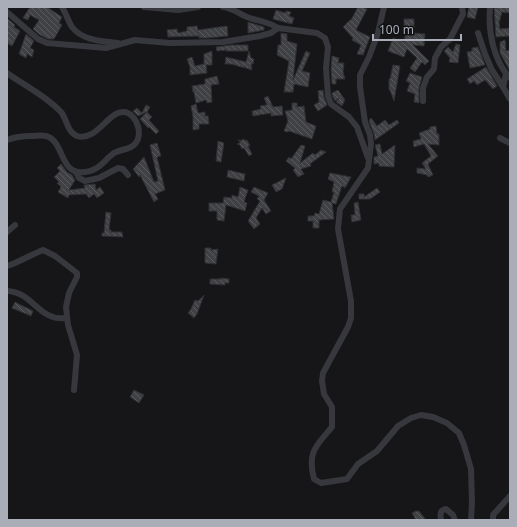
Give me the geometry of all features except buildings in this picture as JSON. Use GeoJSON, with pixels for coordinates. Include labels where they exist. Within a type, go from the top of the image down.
{"type":"FeatureCollection","features":[{"type":"Feature","properties":{"kind":"street"},"geometry":{"type":"LineString","coordinates":[[62,7],[72,26],[80,35],[93,40],[122,44]]}},
{"type":"Feature","properties":{"kind":"street"},"geometry":{"type":"LineString","coordinates":[[144,7],[178,10],[198,7]]}},
{"type":"Feature","properties":{"kind":"street"},"geometry":{"type":"LineString","coordinates":[[223,7],[230,8],[246,17],[272,24],[278,28],[317,33],[325,38],[328,47],[326,68],[328,96],[331,104],[349,117],[357,128],[369,160]]}},
{"type":"Feature","properties":{"kind":"street"},"geometry":{"type":"LineString","coordinates":[[384,7],[378,33],[369,57],[360,74],[360,87],[365,122],[370,140],[368,168],[340,209],[338,229],[351,302],[351,318],[348,327],[322,373],[324,394],[332,407],[332,427],[314,449],[311,467],[314,478],[321,483],[347,479],[358,464],[377,452],[398,426],[411,418],[421,415],[433,417],[447,423],[459,433],[464,446],[471,469],[471,520]]}},
{"type":"Feature","properties":{"kind":"street"},"geometry":{"type":"LineString","coordinates":[[423,101],[423,88],[427,77],[434,69],[435,58],[441,47],[450,39],[463,14],[462,7]]}},
{"type":"Feature","properties":{"kind":"street"},"geometry":{"type":"LineString","coordinates":[[490,7],[489,18],[493,45],[501,66],[508,76],[503,87]]}},
{"type":"Feature","properties":{"kind":"street"},"geometry":{"type":"LineString","coordinates":[[7,12],[38,39],[47,42],[106,48],[135,40],[170,43],[223,42],[260,36],[271,33],[278,28]]}},
{"type":"Feature","properties":{"kind":"street"},"geometry":{"type":"LineString","coordinates":[[478,33],[492,70],[510,99]]}},
{"type":"Feature","properties":{"kind":"street"},"geometry":{"type":"LineString","coordinates":[[7,73],[33,89],[54,105],[63,114],[73,134],[78,136],[89,136],[113,117],[122,112],[132,116],[140,132],[138,140],[135,144],[129,148],[114,153],[99,167],[85,172],[76,172]]}},
{"type":"Feature","properties":{"kind":"street"},"geometry":{"type":"LineString","coordinates":[[7,140],[13,137],[46,136],[53,140],[68,166],[76,172],[79,178],[85,181],[99,178],[118,168],[123,169],[128,175]]}},
{"type":"Feature","properties":{"kind":"street"},"geometry":{"type":"LineString","coordinates":[[500,138],[510,143]]}},
{"type":"Feature","properties":{"kind":"street"},"geometry":{"type":"LineString","coordinates":[[7,232],[15,225]]}},
{"type":"Feature","properties":{"kind":"street"},"geometry":{"type":"LineString","coordinates":[[7,266],[22,261],[32,254],[43,250],[55,256],[77,273],[77,277],[69,293],[66,307],[67,318],[77,355],[74,390]]}},
{"type":"Feature","properties":{"kind":"street"},"geometry":{"type":"LineString","coordinates":[[7,291],[16,292],[28,298],[45,314],[51,317],[59,319],[67,318]]}},
{"type":"Feature","properties":{"kind":"street"},"geometry":{"type":"LineString","coordinates":[[493,520],[493,515],[510,496]]}},
{"type":"Feature","properties":{"kind":"street"},"geometry":{"type":"LineString","coordinates":[[441,520],[440,512],[446,509],[453,514],[455,520]]}}]}
